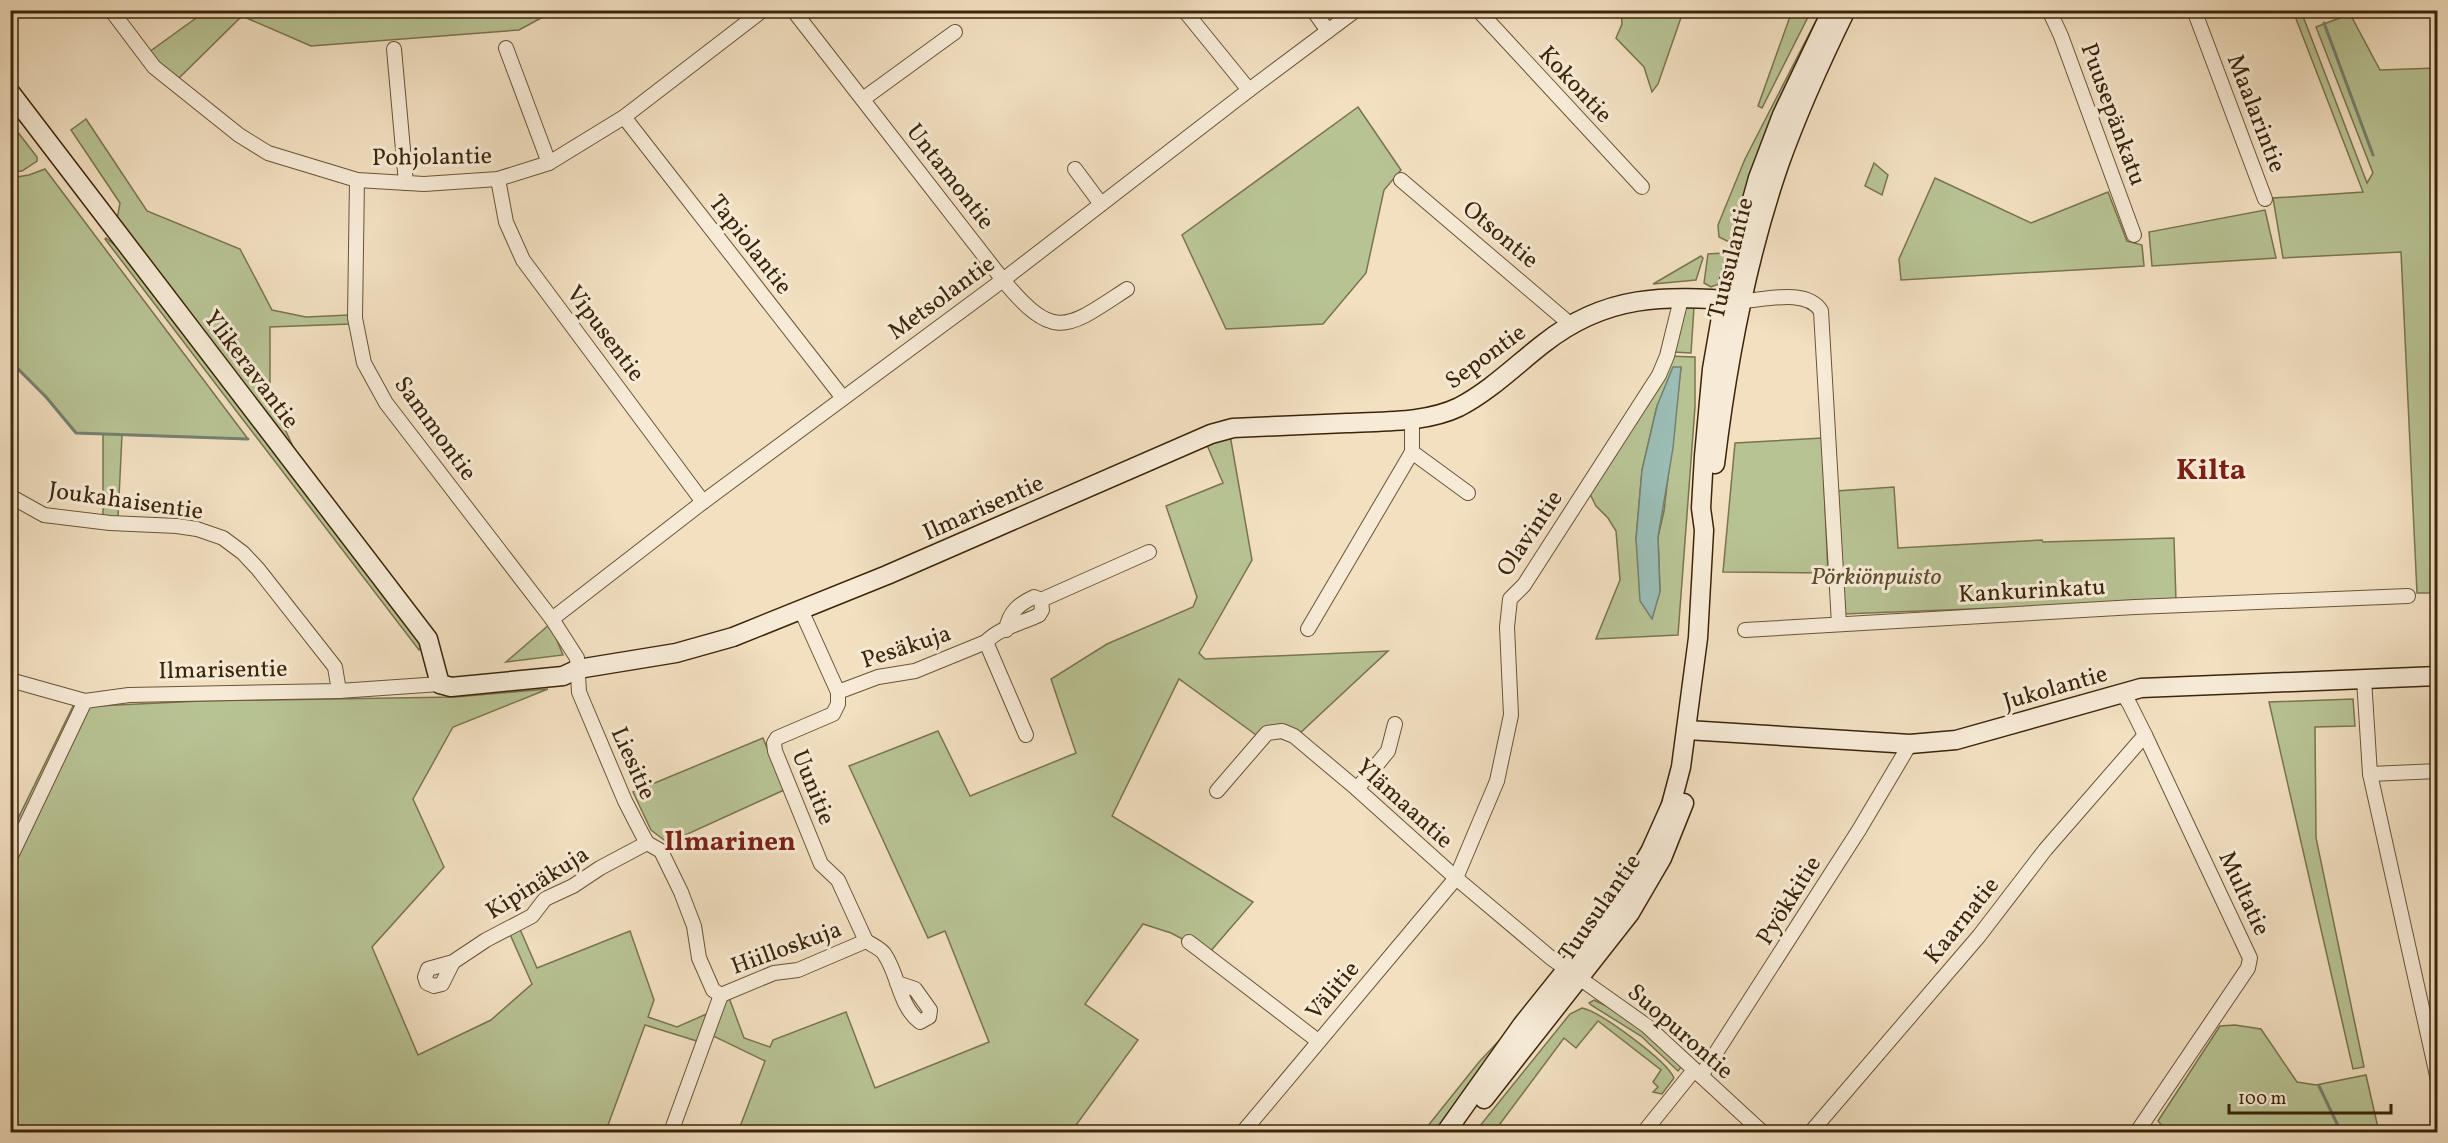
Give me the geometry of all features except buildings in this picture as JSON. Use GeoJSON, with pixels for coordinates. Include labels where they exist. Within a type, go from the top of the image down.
{"type":"FeatureCollection","features":[{"type":"Feature","properties":{"kind":"street","name":"Pohjolantie"},"geometry":{"type":"LineString","coordinates":[[111,10],[154,67],[239,135],[268,153],[357,180],[406,183],[498,179],[549,163],[624,117],[763,10]]}},
{"type":"Feature","properties":{"kind":"street","name":"Untamontie"},"geometry":{"type":"LineString","coordinates":[[793,10],[1017,297],[1041,318],[1060,324],[1079,320],[1127,289]]}},
{"type":"Feature","properties":{"kind":"street"},"geometry":{"type":"LineString","coordinates":[[1184,10],[1249,90]]}},
{"type":"Feature","properties":{"kind":"street"},"geometry":{"type":"LineString","coordinates":[[1313,10],[1328,31]]}},
{"type":"Feature","properties":{"kind":"street","name":"Metsolantie"},"geometry":{"type":"LineString","coordinates":[[552,619],[703,502],[1004,280],[1356,10]]}},
{"type":"Feature","properties":{"kind":"street","name":"Kokontie"},"geometry":{"type":"LineString","coordinates":[[1479,10],[1642,187]]}},
{"type":"Feature","properties":{"kind":"street","name":"Tuusulantie"},"geometry":{"type":"LineString","coordinates":[[1457,1132],[1574,973],[1650,852],[1671,805],[1693,730],[1704,530],[1710,509],[1733,301],[1762,169],[1782,115],[1832,10]]}},
{"type":"Feature","properties":{"kind":"street","name":"Tuusulantie"},"geometry":{"type":"LineString","coordinates":[[1733,301],[1779,167],[1819,67],[1846,10]]}},
{"type":"Feature","properties":{"kind":"street","name":"Puusepänkatu"},"geometry":{"type":"LineString","coordinates":[[2049,10],[2061,36],[2134,235]]}},
{"type":"Feature","properties":{"kind":"street","name":"Maalarintie"},"geometry":{"type":"LineString","coordinates":[[2194,10],[2265,199]]}},
{"type":"Feature","properties":{"kind":"street"},"geometry":{"type":"LineString","coordinates":[[863,99],[955,32]]}},
{"type":"Feature","properties":{"kind":"street"},"geometry":{"type":"LineString","coordinates":[[506,48],[549,163]]}},
{"type":"Feature","properties":{"kind":"street"},"geometry":{"type":"LineString","coordinates":[[394,49],[406,183]]}},
{"type":"Feature","properties":{"kind":"street","name":"Ylikeravantie"},"geometry":{"type":"LineString","coordinates":[[10,92],[428,639],[440,684]]}},
{"type":"Feature","properties":{"kind":"street","name":"Tapiolantie"},"geometry":{"type":"LineString","coordinates":[[624,117],[843,398]]}},
{"type":"Feature","properties":{"kind":"street"},"geometry":{"type":"LineString","coordinates":[[1075,169],[1101,204]]}},
{"type":"Feature","properties":{"kind":"street","name":"Vipusentie"},"geometry":{"type":"LineString","coordinates":[[498,179],[506,222],[524,261],[703,502]]}},
{"type":"Feature","properties":{"kind":"street","name":"Sammontie"},"geometry":{"type":"LineString","coordinates":[[357,180],[356,318],[364,363],[386,403],[552,619],[577,658],[578,669]]}},
{"type":"Feature","properties":{"kind":"street","name":"Otsontie"},"geometry":{"type":"LineString","coordinates":[[1401,180],[1570,324]]}},
{"type":"Feature","properties":{"kind":"street"},"geometry":{"type":"LineString","coordinates":[[1733,301],[1797,298],[1813,302],[1821,311],[1839,624]]}},
{"type":"Feature","properties":{"kind":"street","name":"Sepontie"},"geometry":{"type":"LineString","coordinates":[[1412,419],[1437,415],[1459,407],[1490,387],[1570,324],[1621,303],[1681,299],[1733,301]]}},
{"type":"Feature","properties":{"kind":"street","name":"Olavintie"},"geometry":{"type":"LineString","coordinates":[[1456,879],[1497,781],[1511,715],[1507,627],[1510,599],[1524,585],[1659,375],[1667,356],[1681,299]]}},
{"type":"Feature","properties":{"kind":"street"},"geometry":{"type":"LineString","coordinates":[[1308,628],[1412,452],[1412,419]]}},
{"type":"Feature","properties":{"kind":"street","name":"Ilmarisentie"},"geometry":{"type":"LineString","coordinates":[[10,680],[85,701],[129,695],[339,691],[440,684],[451,687],[562,676],[578,669],[687,650],[733,637],[1211,434],[1233,428],[1412,419]]}},
{"type":"Feature","properties":{"kind":"street"},"geometry":{"type":"LineString","coordinates":[[1412,452],[1468,493]]}},
{"type":"Feature","properties":{"kind":"street","name":"Joukahaisentie"},"geometry":{"type":"LineString","coordinates":[[10,496],[44,515],[110,523],[177,526],[197,529],[223,538],[243,553],[258,569],[335,668],[339,691]]}},
{"type":"Feature","properties":{"kind":"street","name":"Pesäkuja"},"geometry":{"type":"LineString","coordinates":[[838,692],[878,677],[915,671],[986,642],[993,635],[1039,615],[1042,610],[1041,600],[1149,552]]}},
{"type":"Feature","properties":{"kind":"street","name":"Kankurinkatu"},"geometry":{"type":"LineString","coordinates":[[1745,630],[2135,607],[2408,596]]}},
{"type":"Feature","properties":{"kind":"street"},"geometry":{"type":"LineString","coordinates":[[801,610],[838,692]]}},
{"type":"Feature","properties":{"kind":"street","name":"Pesäkuja"},"geometry":{"type":"LineString","coordinates":[[986,642],[1026,735]]}},
{"type":"Feature","properties":{"kind":"street","name":"Liesitie"},"geometry":{"type":"LineString","coordinates":[[578,669],[579,692],[625,801],[647,843],[661,850],[694,926],[699,958],[712,990],[721,995]]}},
{"type":"Feature","properties":{"kind":"street","name":"Jukolantie"},"geometry":{"type":"LineString","coordinates":[[1693,730],[1910,744],[1956,740],[2141,688],[2438,676]]}},
{"type":"Feature","properties":{"kind":"street"},"geometry":{"type":"LineString","coordinates":[[2364,678],[2370,774],[2438,1080]]}},
{"type":"Feature","properties":{"kind":"street","name":"Uunitie"},"geometry":{"type":"LineString","coordinates":[[838,692],[838,704],[833,714],[777,738],[774,751],[821,864],[837,880],[866,941]]}},
{"type":"Feature","properties":{"kind":"street","name":"Multatie"},"geometry":{"type":"LineString","coordinates":[[2122,693],[2145,735],[2250,958],[2248,968],[2137,1132]]}},
{"type":"Feature","properties":{"kind":"street"},"geometry":{"type":"LineString","coordinates":[[12,854],[85,701]]}},
{"type":"Feature","properties":{"kind":"street"},"geometry":{"type":"LineString","coordinates":[[1357,789],[1388,751],[1395,724]]}},
{"type":"Feature","properties":{"kind":"street","name":"Ylämaantie"},"geometry":{"type":"LineString","coordinates":[[1217,791],[1267,733],[1282,731],[1294,736],[1357,789],[1456,879],[1574,973]]}},
{"type":"Feature","properties":{"kind":"street","name":"Kaarnatie"},"geometry":{"type":"LineString","coordinates":[[1811,1132],[1972,943],[2045,850],[2145,735]]}},
{"type":"Feature","properties":{"kind":"street","name":"Pyökkitie"},"geometry":{"type":"LineString","coordinates":[[1644,1132],[1698,1073],[1852,840],[1910,744]]}},
{"type":"Feature","properties":{"kind":"street"},"geometry":{"type":"LineString","coordinates":[[2370,774],[2438,771]]}},
{"type":"Feature","properties":{"kind":"street","name":"Kipinäkuja"},"geometry":{"type":"LineString","coordinates":[[453,962],[486,940],[532,916],[545,899],[573,886],[600,868],[647,843]]}},
{"type":"Feature","properties":{"kind":"street","name":"Välitie"},"geometry":{"type":"LineString","coordinates":[[1243,1132],[1456,879]]}},
{"type":"Feature","properties":{"kind":"street"},"geometry":{"type":"LineString","coordinates":[[866,941],[885,954],[897,983]]}},
{"type":"Feature","properties":{"kind":"street","name":"Hiilloskuja"},"geometry":{"type":"LineString","coordinates":[[721,995],[774,973],[798,970],[866,941]]}},
{"type":"Feature","properties":{"kind":"street"},"geometry":{"type":"LineString","coordinates":[[1189,942],[1318,1041]]}},
{"type":"Feature","properties":{"kind":"street","name":"Tuusulantie"},"geometry":{"type":"LineString","coordinates":[[1446,1132],[1522,1025],[1574,973]]}},
{"type":"Feature","properties":{"kind":"street","name":"Suopurontie"},"geometry":{"type":"LineString","coordinates":[[1574,973],[1647,1026],[1762,1132]]}},
{"type":"Feature","properties":{"kind":"street"},"geometry":{"type":"LineString","coordinates":[[671,1132],[721,995]]}},
{"type":"Feature","properties":{"kind":"green space"},"geometry":{"type":"Polygon","coordinates":[[[206,11],[554,11],[519,30],[311,46],[242,16],[176,81],[149,52],[206,11]]]}},
{"type":"Feature","properties":{"kind":"green space"},"geometry":{"type":"Polygon","coordinates":[[[1621,11],[1683,12],[1658,84],[1652,92],[1644,67],[1616,38],[1622,24],[1621,11]]]}},
{"type":"Feature","properties":{"kind":"green space"},"geometry":{"type":"Polygon","coordinates":[[[1792,11],[1811,11],[1762,108],[1758,106],[1792,11]]]}},
{"type":"Feature","properties":{"kind":"green space"},"geometry":{"type":"Polygon","coordinates":[[[1821,11],[1827,11],[1734,240],[1727,241],[1719,237],[1718,225],[1745,159],[1821,11]]]}},
{"type":"Feature","properties":{"kind":"green space"},"geometry":{"type":"Polygon","coordinates":[[[2293,11],[2301,11],[2367,183],[2373,173],[2316,27],[2350,14],[2380,70],[2437,68],[2437,593],[2417,593],[2401,252],[2283,258],[2273,198],[2363,192],[2293,11]]]}},
{"type":"Feature","properties":{"kind":"green space"},"geometry":{"type":"Polygon","coordinates":[[[1358,107],[1401,170],[1384,190],[1366,273],[1323,324],[1226,329],[1182,235],[1358,107]]]}},
{"type":"Feature","properties":{"kind":"green space"},"geometry":{"type":"Polygon","coordinates":[[[86,119],[147,211],[240,249],[272,310],[306,317],[349,315],[350,324],[270,327],[270,397],[296,453],[116,225],[120,203],[71,130],[86,119]]]}},
{"type":"Feature","properties":{"kind":"green space"},"geometry":{"type":"Polygon","coordinates":[[[10,122],[37,157],[37,161],[22,171],[11,172],[10,122]]]}},
{"type":"Feature","properties":{"kind":"green space"},"geometry":{"type":"Polygon","coordinates":[[[1874,163],[1888,175],[1882,195],[1865,186],[1874,163]]]}},
{"type":"Feature","properties":{"kind":"green space"},"geometry":{"type":"Polygon","coordinates":[[[45,169],[248,439],[122,435],[118,518],[103,517],[103,434],[76,433],[46,397],[11,361],[11,312],[14,309],[14,302],[11,298],[11,178],[45,169]]]}},
{"type":"Feature","properties":{"kind":"green space"},"geometry":{"type":"Polygon","coordinates":[[[1935,178],[2031,223],[2108,192],[2127,241],[2142,245],[2144,266],[1901,280],[1899,259],[1935,178]]]}},
{"type":"Feature","properties":{"kind":"green space"},"geometry":{"type":"Polygon","coordinates":[[[2265,210],[2276,258],[2152,266],[2149,232],[2265,210]]]}},
{"type":"Feature","properties":{"kind":"green space"},"geometry":{"type":"Polygon","coordinates":[[[105,239],[117,247],[422,646],[419,650],[105,239]]]}},
{"type":"Feature","properties":{"kind":"green space"},"geometry":{"type":"Polygon","coordinates":[[[1724,253],[1732,258],[1721,283],[1711,287],[1704,283],[1708,254],[1724,253]]]}},
{"type":"Feature","properties":{"kind":"green space"},"geometry":{"type":"Polygon","coordinates":[[[1701,256],[1703,258],[1696,280],[1653,284],[1701,256]]]}},
{"type":"Feature","properties":{"kind":"green space"},"geometry":{"type":"Polygon","coordinates":[[[1694,307],[1691,353],[1674,352],[1679,315],[1686,308],[1694,307]]]}},
{"type":"Feature","properties":{"kind":"green space"},"geometry":{"type":"Polygon","coordinates":[[[1667,356],[1695,357],[1695,407],[1678,635],[1596,639],[1620,580],[1616,531],[1608,518],[1596,506],[1589,492],[1667,356]],[[1681,367],[1657,406],[1642,470],[1636,539],[1660,592],[1658,537],[1664,511],[1681,367]]]}},
{"type":"Feature","properties":{"kind":"green space"},"geometry":{"type":"Polygon","coordinates":[[[1230,435],[1252,560],[1199,653],[1205,659],[1388,651],[1299,734],[1259,737],[1179,679],[1112,816],[1253,902],[1209,953],[1171,933],[1143,924],[1085,1004],[1138,1040],[1071,1132],[738,1132],[765,1061],[711,1035],[728,995],[744,1038],[770,1047],[773,1040],[846,1012],[875,1088],[989,1042],[945,931],[928,938],[849,766],[938,731],[970,796],[1076,753],[1051,679],[1107,644],[1193,607],[1197,597],[1166,506],[1223,483],[1207,445],[1230,435]]]}},
{"type":"Feature","properties":{"kind":"green space"},"geometry":{"type":"Polygon","coordinates":[[[1822,438],[1828,573],[1723,572],[1735,443],[1822,438]]]}},
{"type":"Feature","properties":{"kind":"green space","name":"Pörkiönpuisto"},"geometry":{"type":"Polygon","coordinates":[[[1894,487],[1898,548],[2042,540],[2043,542],[2174,538],[2176,601],[1843,614],[1836,491],[1894,487]]]}},
{"type":"Feature","properties":{"kind":"green space"},"geometry":{"type":"Polygon","coordinates":[[[550,624],[563,655],[506,662],[550,624]]]}},
{"type":"Feature","properties":{"kind":"green space"},"geometry":{"type":"Polygon","coordinates":[[[548,689],[453,727],[413,799],[444,867],[372,947],[418,1055],[491,1020],[532,984],[509,932],[519,927],[537,968],[630,931],[654,1000],[648,1017],[677,1027],[711,1012],[700,1042],[645,1025],[608,1125],[627,1132],[11,1132],[10,835],[74,704],[97,706],[200,701],[455,697],[548,689]]]}},
{"type":"Feature","properties":{"kind":"green space"},"geometry":{"type":"Polygon","coordinates":[[[2353,699],[2355,726],[2315,727],[2316,838],[2364,1067],[2353,1069],[2269,702],[2353,699]]]}},
{"type":"Feature","properties":{"kind":"green space"},"geometry":{"type":"Polygon","coordinates":[[[763,738],[784,790],[668,843],[651,830],[633,792],[763,738]]]}},
{"type":"Feature","properties":{"kind":"green space"},"geometry":{"type":"Polygon","coordinates":[[[1672,768],[1674,771],[1649,841],[1588,937],[1580,931],[1580,928],[1640,850],[1658,813],[1672,768]]]}},
{"type":"Feature","properties":{"kind":"green space"},"geometry":{"type":"Polygon","coordinates":[[[1594,1000],[1625,1015],[1682,1066],[1678,1071],[1641,1036],[1589,1003],[1594,1000]]]}},
{"type":"Feature","properties":{"kind":"green space"},"geometry":{"type":"Polygon","coordinates":[[[1582,1008],[1618,1027],[1647,1049],[1669,1070],[1674,1078],[1662,1094],[1653,1092],[1658,1087],[1653,1082],[1661,1070],[1598,1021],[1576,1048],[1564,1038],[1494,1132],[1475,1132],[1570,1014],[1582,1008]]]}},
{"type":"Feature","properties":{"kind":"green space"},"geometry":{"type":"Polygon","coordinates":[[[2235,1025],[2261,1029],[2297,1082],[2316,1085],[2366,1075],[2379,1132],[2168,1132],[2158,1121],[2220,1026],[2235,1025]]]}},
{"type":"Feature","properties":{"kind":"green space"},"geometry":{"type":"Polygon","coordinates":[[[1509,1030],[1439,1132],[1423,1132],[1479,1062],[1509,1030]]]}},
{"type":"Feature","properties":{"kind":"water"},"geometry":{"type":"Polygon","coordinates":[[[1673,367],[1681,367],[1673,448],[1658,537],[1660,592],[1652,619],[1640,601],[1636,539],[1642,470],[1657,406],[1673,367]]]}},
{"type":"Feature","properties":{"kind":"waterway"},"geometry":{"type":"LineString","coordinates":[[2324,23],[2373,155]]}},
{"type":"Feature","properties":{"kind":"waterway"},"geometry":{"type":"LineString","coordinates":[[10,361],[46,397],[76,433],[248,439]]}},
{"type":"Feature","properties":{"kind":"waterway"},"geometry":{"type":"LineString","coordinates":[[2319,1086],[2341,1132]]}},
{"type":"Feature","properties":{"kind":"district","name":"Kilta"},"geometry":{"type":"Point","coordinates":[2211,469]}},
{"type":"Feature","properties":{"kind":"district","name":"Ilmarinen"},"geometry":{"type":"Point","coordinates":[730,841]}}]}
